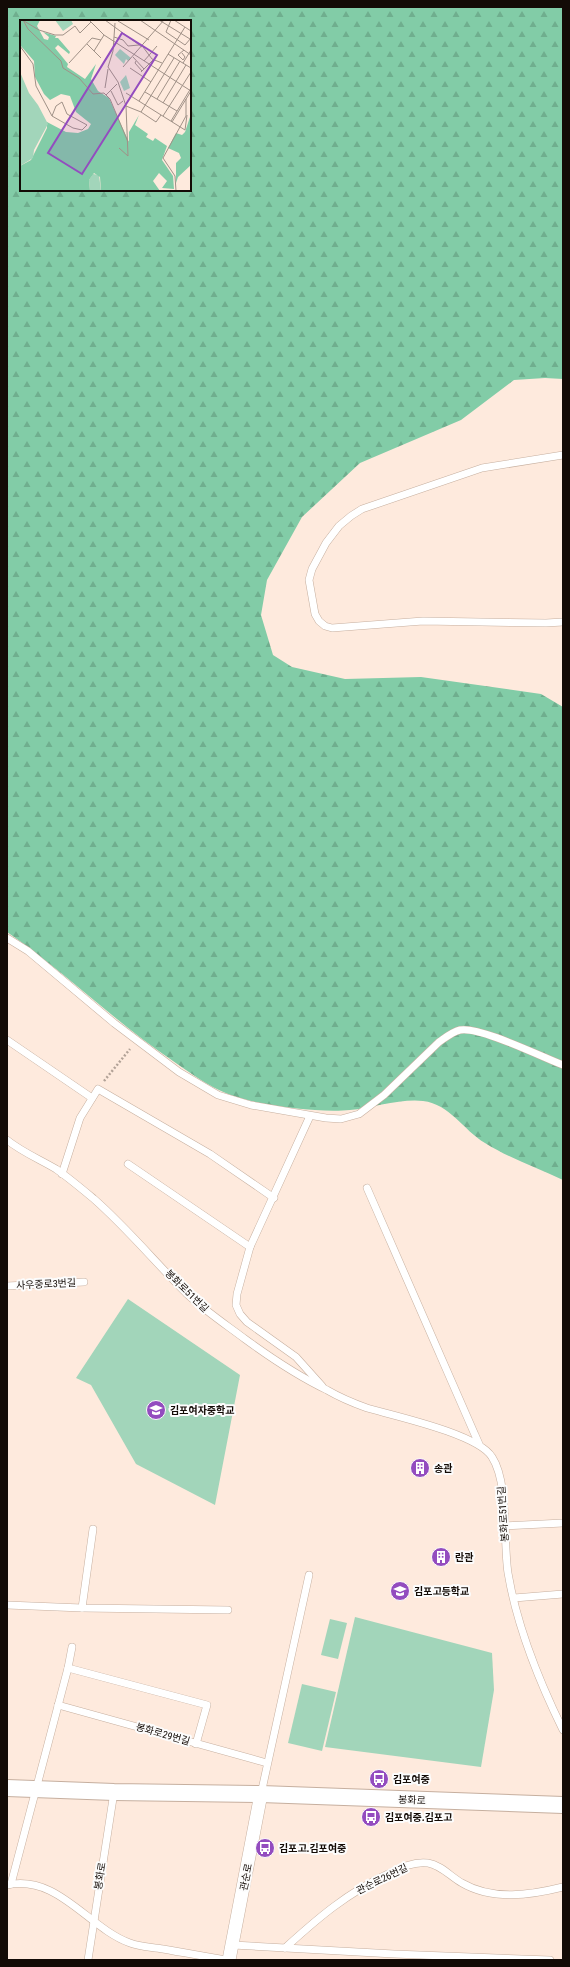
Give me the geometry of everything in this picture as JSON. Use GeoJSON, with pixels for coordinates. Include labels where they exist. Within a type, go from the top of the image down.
{"type":"FeatureCollection","features":[{"type":"Feature","properties":{"kind":"street","name":"봉화로"},"geometry":{"type":"LineString","coordinates":[[7,1788],[114,1792],[261,1794],[563,1805]]}},
{"type":"Feature","properties":{"kind":"street","name":"관순로"},"geometry":{"type":"LineString","coordinates":[[229,1960],[261,1794]]}},
{"type":"Feature","properties":{"kind":"lane"},"geometry":{"type":"LineString","coordinates":[[563,455],[482,468],[362,509],[339,526],[326,543],[312,569],[309,580],[315,614],[319,621],[325,626],[332,628],[423,621],[563,622]]}},
{"type":"Feature","properties":{"kind":"lane"},"geometry":{"type":"LineString","coordinates":[[7,938],[33,956],[136,1040],[179,1072],[218,1095],[251,1105],[310,1116],[341,1119],[359,1114],[367,1110],[438,1042],[460,1030],[480,1032],[563,1065]]}},
{"type":"Feature","properties":{"kind":"lane"},"geometry":{"type":"LineString","coordinates":[[7,1040],[92,1098]]}},
{"type":"Feature","properties":{"kind":"lane"},"geometry":{"type":"LineString","coordinates":[[62,1174],[80,1118],[98,1089],[210,1154],[274,1198]]}},
{"type":"Feature","properties":{"kind":"lane","name":"봉화로51번길"},"geometry":{"type":"LineString","coordinates":[[310,1116],[274,1198],[250,1247],[237,1294],[236,1305],[240,1314],[247,1322],[296,1357],[327,1390]]}},
{"type":"Feature","properties":{"kind":"lane","name":"봉화로51번길"},"geometry":{"type":"LineString","coordinates":[[7,1140],[26,1154],[62,1174],[78,1185],[204,1309],[266,1354],[302,1377],[364,1407],[448,1432],[479,1444],[491,1455],[496,1465],[501,1484],[508,1574],[514,1598],[529,1651],[560,1719],[563,1730]]}},
{"type":"Feature","properties":{"kind":"lane"},"geometry":{"type":"LineString","coordinates":[[128,1164],[250,1247]]}},
{"type":"Feature","properties":{"kind":"lane"},"geometry":{"type":"LineString","coordinates":[[368,1188],[479,1444]]}},
{"type":"Feature","properties":{"kind":"lane","name":"사우중로3번길"},"geometry":{"type":"LineString","coordinates":[[7,1286],[84,1282]]}},
{"type":"Feature","properties":{"kind":"lane"},"geometry":{"type":"LineString","coordinates":[[504,1526],[563,1523]]}},
{"type":"Feature","properties":{"kind":"lane"},"geometry":{"type":"LineString","coordinates":[[82,1608],[93,1529]]}},
{"type":"Feature","properties":{"kind":"lane"},"geometry":{"type":"LineString","coordinates":[[261,1794],[309,1575]]}},
{"type":"Feature","properties":{"kind":"lane"},"geometry":{"type":"LineString","coordinates":[[514,1598],[563,1594]]}},
{"type":"Feature","properties":{"kind":"lane"},"geometry":{"type":"LineString","coordinates":[[7,1605],[82,1608],[228,1610]]}},
{"type":"Feature","properties":{"kind":"lane"},"geometry":{"type":"LineString","coordinates":[[72,1647],[68,1668],[9,1885],[25,1884],[57,1894],[76,1906],[116,1937],[131,1944],[226,1960]]}},
{"type":"Feature","properties":{"kind":"lane"},"geometry":{"type":"LineString","coordinates":[[68,1668],[207,1705],[196,1744]]}},
{"type":"Feature","properties":{"kind":"lane","name":"봉화로29번길"},"geometry":{"type":"LineString","coordinates":[[58,1705],[267,1763]]}},
{"type":"Feature","properties":{"kind":"lane","name":"봉화로"},"geometry":{"type":"LineString","coordinates":[[88,1960],[114,1792]]}},
{"type":"Feature","properties":{"kind":"lane","name":"관순로26번길"},"geometry":{"type":"LineString","coordinates":[[284,1948],[314,1921],[345,1898],[370,1883],[411,1864],[434,1864],[469,1886],[501,1894],[523,1895],[563,1887]]}},
{"type":"Feature","properties":{"kind":"lane"},"geometry":{"type":"LineString","coordinates":[[233,1945],[550,1960]]}},
{"type":"Feature","properties":{"kind":"path"},"geometry":{"type":"LineString","coordinates":[[98,1089],[136,1040]]}},
{"type":"Feature","properties":{"kind":"green space"},"geometry":{"type":"Polygon","coordinates":[[[7,7],[563,7],[563,379],[545,378],[514,380],[461,420],[360,463],[302,517],[267,580],[261,615],[273,655],[292,667],[345,679],[421,677],[541,694],[563,707],[563,1180],[513,1158],[485,1143],[477,1138],[449,1112],[433,1103],[415,1100],[337,1111],[289,1108],[271,1105],[240,1098],[221,1091],[193,1075],[152,1046],[7,932],[7,7]]]}},
{"type":"Feature","properties":{"kind":"green space"},"geometry":{"type":"Polygon","coordinates":[[[128,1299],[240,1375],[215,1505],[136,1464],[91,1385],[76,1378],[128,1299]]]}},
{"type":"Feature","properties":{"kind":"green space"},"geometry":{"type":"Polygon","coordinates":[[[355,1617],[492,1653],[494,1690],[481,1767],[325,1747],[355,1617]]]}},
{"type":"Feature","properties":{"kind":"green space"},"geometry":{"type":"Polygon","coordinates":[[[330,1619],[347,1623],[338,1659],[321,1655],[330,1619]]]}},
{"type":"Feature","properties":{"kind":"green space"},"geometry":{"type":"Polygon","coordinates":[[[302,1684],[336,1692],[322,1751],[288,1743],[302,1684]]]}},
{"type":"Feature","properties":{"kind":"place","name":"김포여자중학교"},"geometry":{"type":"Point","coordinates":[156,1410]}},
{"type":"Feature","properties":{"kind":"place","name":"송관"},"geometry":{"type":"Point","coordinates":[420,1468]}},
{"type":"Feature","properties":{"kind":"place","name":"란관"},"geometry":{"type":"Point","coordinates":[441,1557]}},
{"type":"Feature","properties":{"kind":"place","name":"김포고등학교"},"geometry":{"type":"Point","coordinates":[400,1591]}},
{"type":"Feature","properties":{"kind":"place","name":"김포여중"},"geometry":{"type":"Point","coordinates":[379,1779]}},
{"type":"Feature","properties":{"kind":"place","name":"김포여중.김포고"},"geometry":{"type":"Point","coordinates":[371,1817]}},
{"type":"Feature","properties":{"kind":"place","name":"김포고.김포여중"},"geometry":{"type":"Point","coordinates":[265,1848]}}]}
